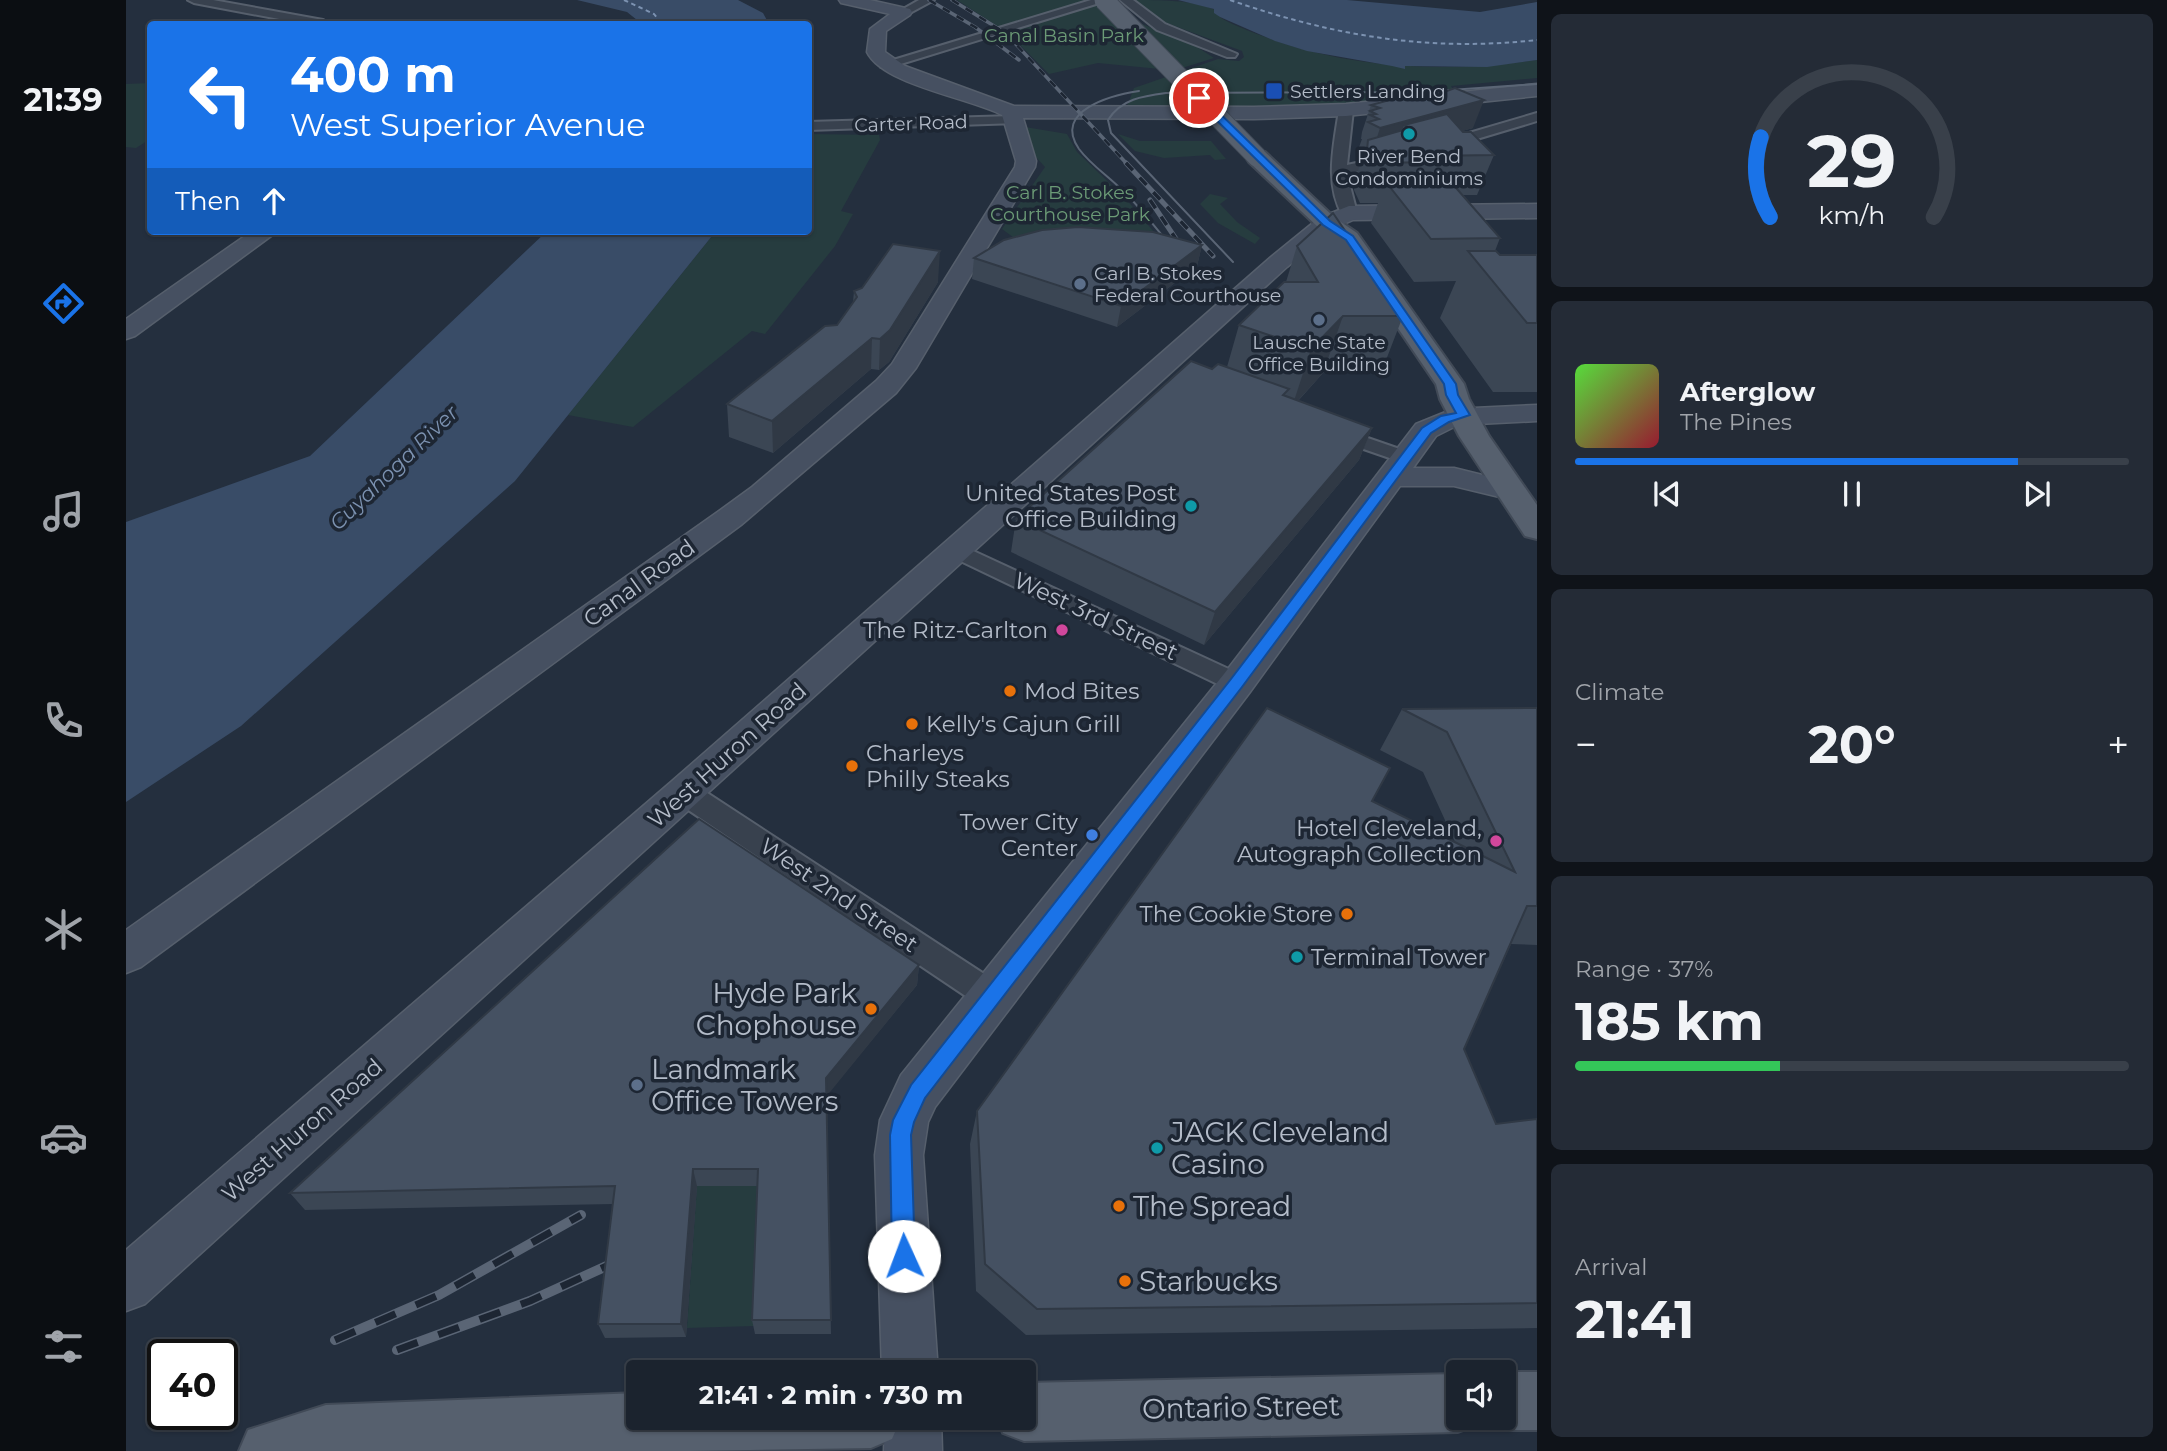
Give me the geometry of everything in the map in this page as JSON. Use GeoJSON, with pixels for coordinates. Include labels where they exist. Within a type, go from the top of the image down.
{"type":"FeatureCollection","features":[{"type":"Feature","properties":{"kind":"main road"},"geometry":{"type":"LineString","coordinates":[[1098,1],[1257,157],[1338,218],[1333,247],[1436,387],[1458,405],[1537,529]]}},
{"type":"Feature","properties":{"kind":"main road"},"geometry":{"type":"LineString","coordinates":[[1516,1401],[1537,1401]]}},
{"type":"Feature","properties":{"kind":"main road","name":"Ontario Street"},"geometry":{"type":"LineString","coordinates":[[1036,1412],[1446,1402]]}},
{"type":"Feature","properties":{"kind":"main road"},"geometry":{"type":"LineString","coordinates":[[269,1451],[326,1435],[626,1423]]}},
{"type":"Feature","properties":{"kind":"street"},"geometry":{"type":"LineString","coordinates":[[194,0],[307,21]]}},
{"type":"Feature","properties":{"kind":"street"},"geometry":{"type":"LineString","coordinates":[[847,0],[904,12]]}},
{"type":"Feature","properties":{"kind":"street"},"geometry":{"type":"LineString","coordinates":[[928,0],[877,29],[878,59],[966,94],[1012,116],[1346,110],[1537,90]]}},
{"type":"Feature","properties":{"kind":"street"},"geometry":{"type":"LineString","coordinates":[[1126,0],[1161,27],[1231,54]]}},
{"type":"Feature","properties":{"kind":"street"},"geometry":{"type":"LineString","coordinates":[[886,64],[1098,1]]}},
{"type":"Feature","properties":{"kind":"street"},"geometry":{"type":"LineString","coordinates":[[1346,110],[1338,164],[1338,218],[1537,211]]}},
{"type":"Feature","properties":{"kind":"street","name":"Carter Road"},"geometry":{"type":"LineString","coordinates":[[812,126],[957,122],[1012,116]]}},
{"type":"Feature","properties":{"kind":"street","name":"Canal Road"},"geometry":{"type":"LineString","coordinates":[[126,954],[730,518],[886,387],[902,368],[1025,167],[1026,161],[1012,116]]}},
{"type":"Feature","properties":{"kind":"street"},"geometry":{"type":"LineString","coordinates":[[1340,171],[1371,166],[1537,117]]}},
{"type":"Feature","properties":{"kind":"street","name":"West Huron Road"},"geometry":{"type":"LineString","coordinates":[[126,1285],[685,793],[956,550],[1169,372],[1338,218]]}},
{"type":"Feature","properties":{"kind":"street"},"geometry":{"type":"LineString","coordinates":[[126,331],[261,235]]}},
{"type":"Feature","properties":{"kind":"street"},"geometry":{"type":"LineString","coordinates":[[909,1360],[899,1155],[904,1120],[918,1091],[1237,683],[1426,430],[1445,419],[1458,405],[1537,413]]}},
{"type":"Feature","properties":{"kind":"street"},"geometry":{"type":"LineString","coordinates":[[1314,425],[1400,468],[1512,491]]}},
{"type":"Feature","properties":{"kind":"street","name":"West 3rd Street"},"geometry":{"type":"LineString","coordinates":[[956,550],[1237,683]]}},
{"type":"Feature","properties":{"kind":"street","name":"West 2nd Street"},"geometry":{"type":"LineString","coordinates":[[685,793],[993,997]]}},
{"type":"Feature","properties":{"kind":"street"},"geometry":{"type":"LineString","coordinates":[[913,1430],[913,1451]]}},
{"type":"Feature","properties":{"kind":"green space","name":"Canal Basin Park"},"geometry":{"type":"Polygon","coordinates":[[[957,0],[1085,0],[1197,47],[1214,58],[1163,74],[1160,69],[1098,63],[1049,74],[1008,33],[957,0]]]}},
{"type":"Feature","properties":{"kind":"green space"},"geometry":{"type":"Polygon","coordinates":[[[1135,0],[1175,1],[1205,6],[1215,10],[1224,20],[1279,42],[1375,63],[1439,67],[1537,60],[1537,78],[1451,86],[1456,94],[1341,106],[1126,109],[1134,88],[1218,59],[1239,61],[1244,57],[1242,51],[1156,19],[1135,0]]]}},
{"type":"Feature","properties":{"kind":"green space"},"geometry":{"type":"Polygon","coordinates":[[[147,83],[147,141],[136,148],[126,147],[126,84],[147,83]]]}},
{"type":"Feature","properties":{"kind":"green space","name":"Carl B. Stokes Courthouse Park"},"geometry":{"type":"Polygon","coordinates":[[[1025,127],[1067,134],[1077,152],[1126,199],[1160,239],[1033,252],[1002,229],[1045,167],[1034,155],[1025,127]]]}},
{"type":"Feature","properties":{"kind":"green space"},"geometry":{"type":"Polygon","coordinates":[[[812,134],[879,135],[880,140],[841,211],[853,214],[835,246],[765,334],[752,331],[633,427],[568,415],[713,235],[812,235],[812,134]]]}},
{"type":"Feature","properties":{"kind":"green space"},"geometry":{"type":"Polygon","coordinates":[[[1118,134],[1140,141],[1211,141],[1226,159],[1215,160],[1210,155],[1164,158],[1135,151],[1118,134]]]}},
{"type":"Feature","properties":{"kind":"green space"},"geometry":{"type":"Polygon","coordinates":[[[1210,194],[1228,198],[1220,204],[1237,222],[1260,238],[1255,244],[1218,223],[1200,204],[1210,194]]]}},
{"type":"Feature","properties":{"kind":"green space"},"geometry":{"type":"Polygon","coordinates":[[[697,1186],[760,1186],[755,1326],[687,1328],[697,1186]]]}},
{"type":"Feature","properties":{"kind":"water"},"geometry":{"type":"Polygon","coordinates":[[[577,0],[738,0],[763,13],[767,21],[638,21],[627,12],[577,0]]]}},
{"type":"Feature","properties":{"kind":"water"},"geometry":{"type":"Polygon","coordinates":[[[1178,0],[1347,0],[1480,12],[1537,2],[1537,60],[1487,67],[1405,66],[1405,69],[1307,51],[1275,41],[1220,17],[1214,13],[1214,9],[1178,0]]]}},
{"type":"Feature","properties":{"kind":"water","name":"Cuyahoga River"},"geometry":{"type":"Polygon","coordinates":[[[543,235],[713,235],[515,481],[241,726],[126,802],[126,522],[310,456],[543,235]]]}},
{"type":"Feature","properties":{"kind":"building"},"geometry":{"type":"Polygon","coordinates":[[[1438,87],[1447,91],[1455,88],[1484,100],[1380,128],[1368,122],[1379,119],[1370,115],[1376,114],[1370,111],[1380,108],[1371,105],[1438,87]]]}},
{"type":"Feature","properties":{"kind":"building"},"geometry":{"type":"Polygon","coordinates":[[[1447,114],[1463,132],[1471,132],[1494,155],[1428,156],[1434,162],[1374,163],[1367,150],[1368,140],[1410,128],[1404,125],[1447,114]]]}},
{"type":"Feature","properties":{"kind":"building"},"geometry":{"type":"Polygon","coordinates":[[[1450,181],[1500,238],[1431,239],[1386,182],[1450,181]]]}},
{"type":"Feature","properties":{"kind":"building"},"geometry":{"type":"Polygon","coordinates":[[[1333,213],[1403,316],[1343,316],[1311,349],[1239,325],[1284,282],[1318,282],[1297,246],[1333,213]]]}},
{"type":"Feature","properties":{"kind":"building"},"geometry":{"type":"Polygon","coordinates":[[[1078,227],[1153,232],[1202,245],[1121,306],[974,258],[1004,240],[1042,230],[1078,227]]]}},
{"type":"Feature","properties":{"kind":"building"},"geometry":{"type":"Polygon","coordinates":[[[893,244],[940,251],[890,330],[880,339],[872,338],[772,421],[727,404],[825,326],[837,325],[857,297],[854,291],[862,288],[893,244]]]}},
{"type":"Feature","properties":{"kind":"building"},"geometry":{"type":"Polygon","coordinates":[[[1468,251],[1496,251],[1500,255],[1537,255],[1537,323],[1527,323],[1468,251]]]}},
{"type":"Feature","properties":{"kind":"building","name":"United States Post Office Building"},"geometry":{"type":"Polygon","coordinates":[[[1191,361],[1212,369],[1218,364],[1289,389],[1283,395],[1372,428],[1215,612],[1016,519],[1191,361]]]}},
{"type":"Feature","properties":{"kind":"building"},"geometry":{"type":"Polygon","coordinates":[[[1267,708],[1390,768],[1372,801],[1515,872],[1447,732],[1402,709],[1537,708],[1537,906],[1527,906],[1464,1049],[1496,1124],[1537,1119],[1537,1303],[1037,1309],[985,1264],[977,1111],[1267,708]]]}},
{"type":"Feature","properties":{"kind":"building","name":"Landmark Office Towers"},"geometry":{"type":"Polygon","coordinates":[[[699,819],[919,965],[826,1078],[831,1320],[752,1320],[758,1169],[693,1169],[681,1324],[598,1324],[615,1186],[290,1193],[699,819]]]}},
{"type":"Feature","properties":{"kind":"ferry route"},"geometry":{"type":"LineString","coordinates":[[624,0],[654,14],[658,19],[656,21]]}},
{"type":"Feature","properties":{"kind":"ferry route"},"geometry":{"type":"LineString","coordinates":[[1230,0],[1307,23],[1382,38],[1458,44],[1537,40]]}},
{"type":"Feature","properties":{"kind":"tram line"},"geometry":{"type":"LineString","coordinates":[[1233,262],[1111,133],[1108,120],[1119,107],[1141,97],[1166,93],[1421,92],[1537,84]]}},
{"type":"Feature","properties":{"kind":"tram line"},"geometry":{"type":"LineString","coordinates":[[1139,91],[1115,96],[1089,107],[1073,124],[1073,135],[1084,155],[1128,196],[1165,239]]}},
{"type":"Feature","properties":{"kind":"railway"},"geometry":{"type":"LineString","coordinates":[[929,0],[975,27],[1019,60]]}},
{"type":"Feature","properties":{"kind":"railway"},"geometry":{"type":"LineString","coordinates":[[952,0],[999,29],[1013,41],[1128,165]]}},
{"type":"Feature","properties":{"kind":"railway"},"geometry":{"type":"LineString","coordinates":[[1126,163],[1213,256]]}},
{"type":"Feature","properties":{"kind":"railway"},"geometry":{"type":"LineString","coordinates":[[1150,200],[1178,242]]}},
{"type":"Feature","properties":{"kind":"railway"},"geometry":{"type":"LineString","coordinates":[[335,1340],[439,1295],[581,1215]]}},
{"type":"Feature","properties":{"kind":"railway"},"geometry":{"type":"LineString","coordinates":[[397,1350],[530,1301],[611,1264]]}},
{"type":"Feature","properties":{"kind":"place","name":"Settlers Landing"},"geometry":{"type":"Point","coordinates":[1274,91]}},
{"type":"Feature","properties":{"kind":"place","name":"River Bend Condominiums"},"geometry":{"type":"Point","coordinates":[1409,134]}},
{"type":"Feature","properties":{"kind":"place","name":"Carl B. Stokes Federal Courthouse"},"geometry":{"type":"Point","coordinates":[1080,284]}},
{"type":"Feature","properties":{"kind":"place","name":"Lausche State Office Building"},"geometry":{"type":"Point","coordinates":[1319,320]}},
{"type":"Feature","properties":{"kind":"place","name":"United States Post Office Building"},"geometry":{"type":"Point","coordinates":[1191,506]}},
{"type":"Feature","properties":{"kind":"place","name":"The Ritz-Carlton"},"geometry":{"type":"Point","coordinates":[1062,630]}},
{"type":"Feature","properties":{"kind":"place","name":"Mod Bites"},"geometry":{"type":"Point","coordinates":[1010,691]}},
{"type":"Feature","properties":{"kind":"place","name":"Kelly's Cajun Grill"},"geometry":{"type":"Point","coordinates":[912,724]}},
{"type":"Feature","properties":{"kind":"place","name":"Charleys Philly Steaks"},"geometry":{"type":"Point","coordinates":[852,766]}},
{"type":"Feature","properties":{"kind":"place","name":"Tower City Center"},"geometry":{"type":"Point","coordinates":[1092,835]}},
{"type":"Feature","properties":{"kind":"place","name":"Hotel Cleveland, Autograph Collection"},"geometry":{"type":"Point","coordinates":[1496,841]}},
{"type":"Feature","properties":{"kind":"place","name":"The Cookie Store"},"geometry":{"type":"Point","coordinates":[1347,914]}},
{"type":"Feature","properties":{"kind":"place","name":"Terminal Tower"},"geometry":{"type":"Point","coordinates":[1297,957]}},
{"type":"Feature","properties":{"kind":"place","name":"Hyde Park Chophouse"},"geometry":{"type":"Point","coordinates":[871,1009]}},
{"type":"Feature","properties":{"kind":"place","name":"Landmark Office Towers"},"geometry":{"type":"Point","coordinates":[637,1085]}},
{"type":"Feature","properties":{"kind":"place","name":"JACK Cleveland Casino"},"geometry":{"type":"Point","coordinates":[1157,1148]}},
{"type":"Feature","properties":{"kind":"place","name":"The Spread"},"geometry":{"type":"Point","coordinates":[1119,1206]}},
{"type":"Feature","properties":{"kind":"place","name":"Starbucks"},"geometry":{"type":"Point","coordinates":[1125,1281]}},
{"type":"Feature","properties":{"kind":"route"},"geometry":{"type":"LineString","coordinates":[[904,1256],[899,1155],[904,1120],[918,1091],[1237,683],[1426,430],[1445,419],[1464,415],[1452,395],[1450,384],[1394,299],[1349,238],[1327,223],[1199,98]]}}]}
